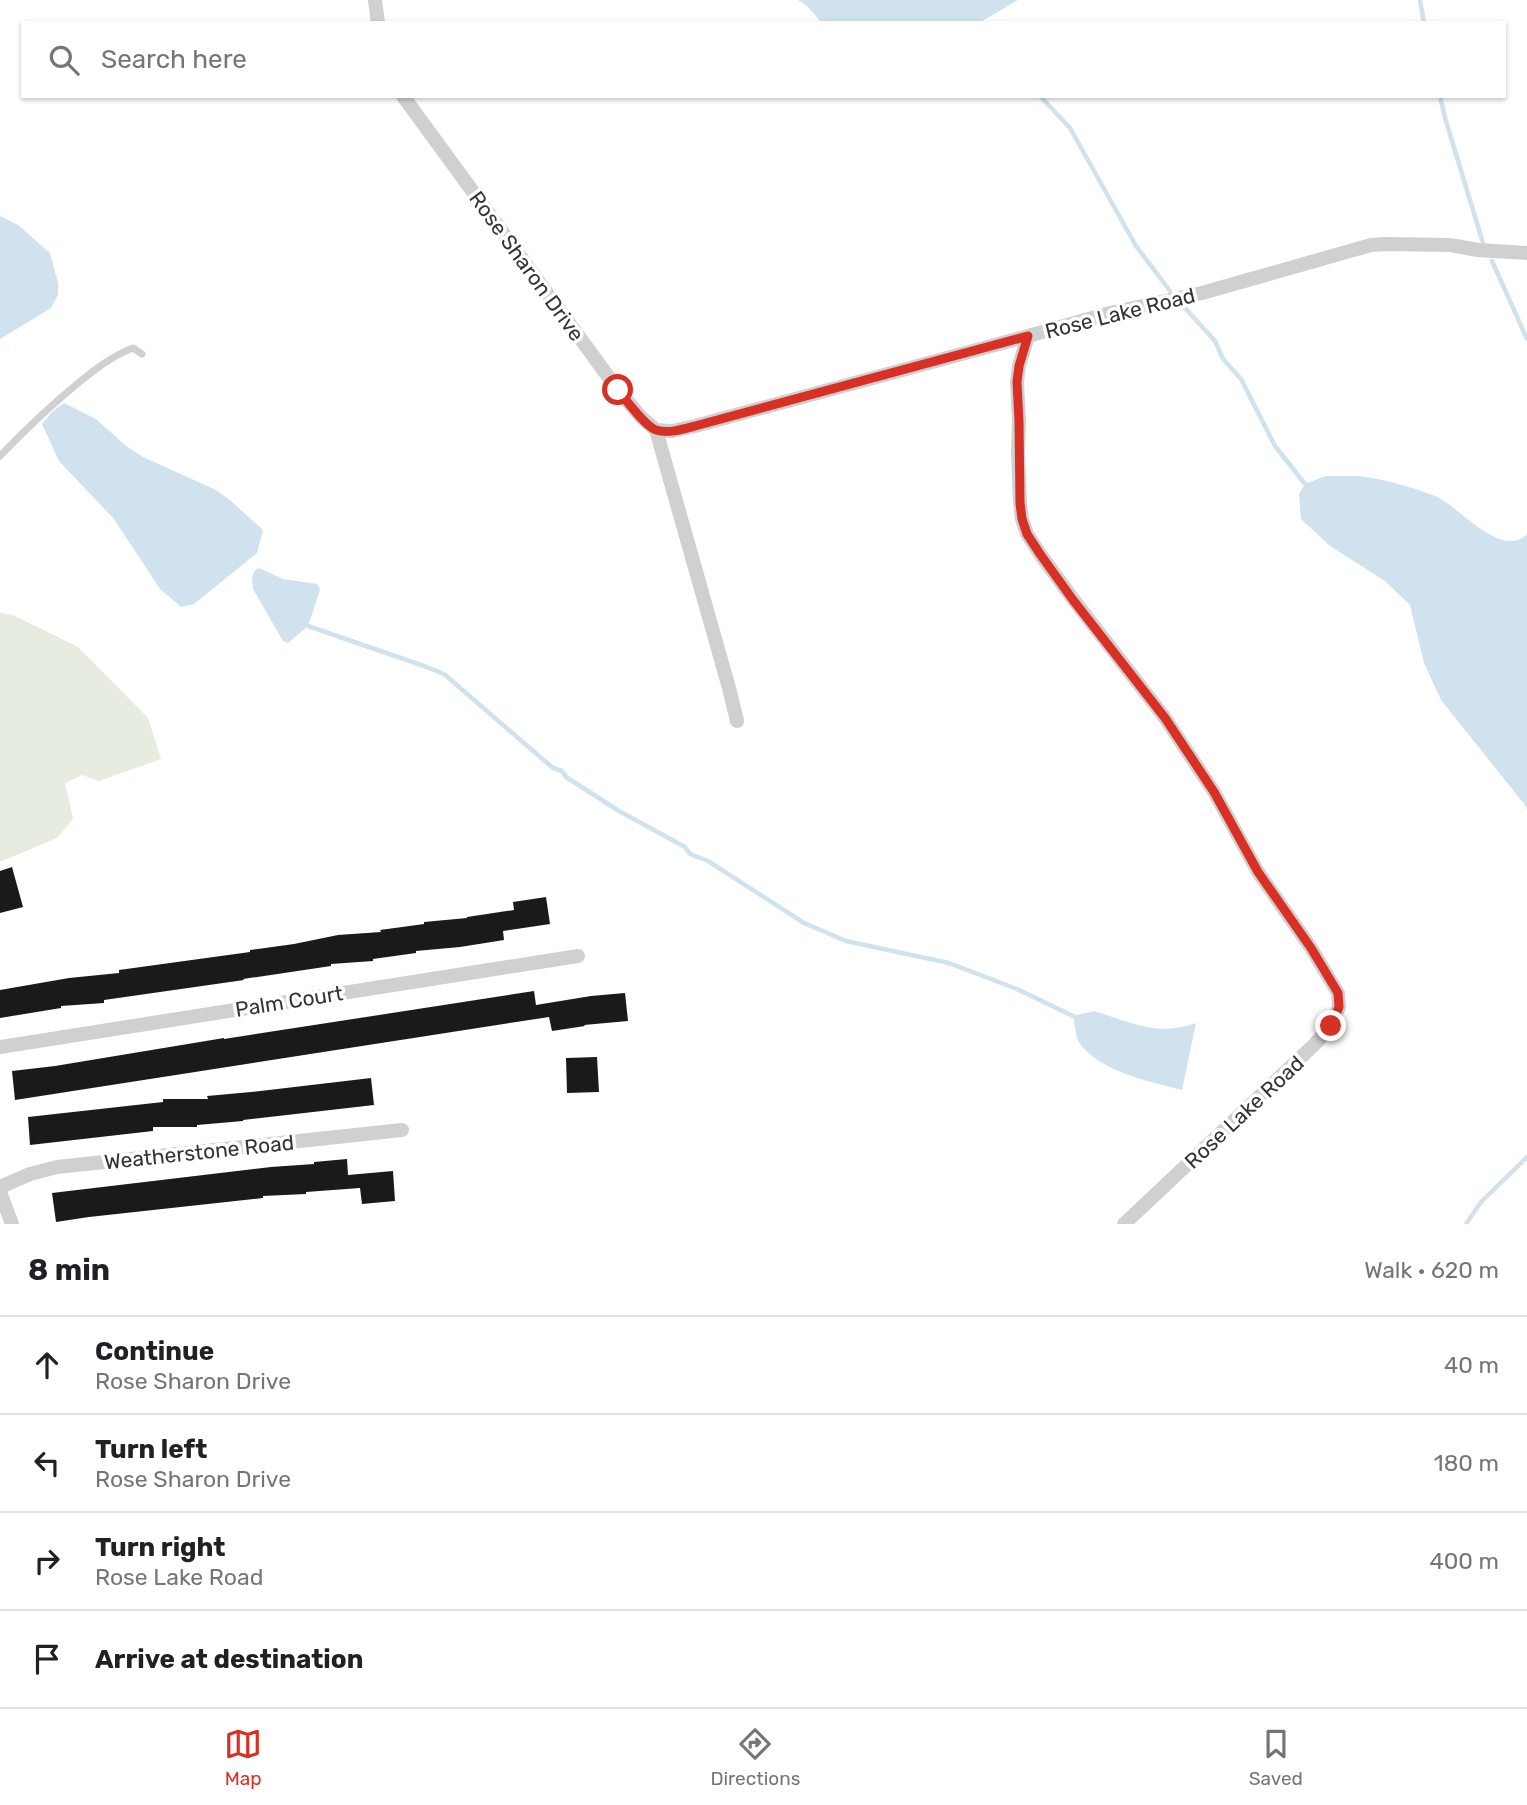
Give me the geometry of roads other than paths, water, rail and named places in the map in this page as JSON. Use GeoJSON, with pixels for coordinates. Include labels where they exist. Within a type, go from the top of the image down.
{"type":"FeatureCollection","features":[{"type":"Feature","properties":{"kind":"street"},"geometry":{"type":"LineString","coordinates":[[375,0],[378,21]]}},
{"type":"Feature","properties":{"kind":"street","name":"Rose Sharon Drive"},"geometry":{"type":"LineString","coordinates":[[404,98],[618,390],[656,430],[737,721]]}},
{"type":"Feature","properties":{"kind":"street","name":"Rose Lake Road"},"geometry":{"type":"LineString","coordinates":[[1124,1224],[1315,1044],[1331,1026],[1339,1007],[1338,993],[1311,948],[1258,872],[1214,792],[1165,718],[1073,600],[1027,534],[1020,503],[1017,382],[1028,336],[1110,313],[1202,293],[1370,245],[1450,245],[1527,253]]}},
{"type":"Feature","properties":{"kind":"street"},"geometry":{"type":"LineString","coordinates":[[656,430],[672,431],[695,426],[1028,336]]}},
{"type":"Feature","properties":{"kind":"street","name":"Palm Court"},"geometry":{"type":"LineString","coordinates":[[0,1046],[578,956]]}},
{"type":"Feature","properties":{"kind":"street","name":"Weatherstone Road"},"geometry":{"type":"LineString","coordinates":[[0,1189],[30,1174],[57,1167],[402,1130]]}},
{"type":"Feature","properties":{"kind":"street"},"geometry":{"type":"LineString","coordinates":[[0,1189],[12,1224]]}},
{"type":"Feature","properties":{"kind":"lane"},"geometry":{"type":"LineString","coordinates":[[0,456],[41,413],[90,374],[133,348],[142,354]]}},
{"type":"Feature","properties":{"kind":"water"},"geometry":{"type":"Polygon","coordinates":[[[798,0],[1018,0],[982,21],[820,21],[798,0]]]}},
{"type":"Feature","properties":{"kind":"water"},"geometry":{"type":"Polygon","coordinates":[[[0,216],[18,225],[50,253],[58,283],[58,295],[51,308],[0,339],[0,216]]]}},
{"type":"Feature","properties":{"kind":"water"},"geometry":{"type":"Polygon","coordinates":[[[64,403],[96,419],[126,446],[143,457],[216,490],[231,501],[263,530],[257,553],[194,604],[181,607],[160,589],[114,519],[59,461],[42,424],[64,403]]]}},
{"type":"Feature","properties":{"kind":"water"},"geometry":{"type":"Polygon","coordinates":[[[1325,476],[1366,477],[1407,486],[1435,496],[1493,536],[1517,540],[1527,534],[1527,810],[1441,700],[1424,663],[1410,605],[1385,581],[1330,546],[1301,519],[1299,494],[1305,484],[1325,476]]]}},
{"type":"Feature","properties":{"kind":"water"},"geometry":{"type":"Polygon","coordinates":[[[259,568],[283,579],[317,584],[320,590],[308,626],[288,643],[283,641],[253,589],[254,571],[259,568]]]}},
{"type":"Feature","properties":{"kind":"water"},"geometry":{"type":"Polygon","coordinates":[[[1094,1011],[1157,1028],[1169,1029],[1196,1023],[1182,1090],[1111,1068],[1087,1052],[1078,1039],[1073,1016],[1094,1011]]]}},
{"type":"Feature","properties":{"kind":"waterway"},"geometry":{"type":"LineString","coordinates":[[1420,0],[1424,21]]}},
{"type":"Feature","properties":{"kind":"waterway"},"geometry":{"type":"LineString","coordinates":[[1042,98],[1070,128],[1136,246],[1170,291]]}},
{"type":"Feature","properties":{"kind":"waterway"},"geometry":{"type":"LineString","coordinates":[[1440,98],[1483,243]]}},
{"type":"Feature","properties":{"kind":"waterway"},"geometry":{"type":"LineString","coordinates":[[1492,261],[1527,339]]}},
{"type":"Feature","properties":{"kind":"waterway"},"geometry":{"type":"LineString","coordinates":[[1185,308],[1215,341],[1223,359],[1241,379],[1275,446],[1305,484]]}},
{"type":"Feature","properties":{"kind":"waterway"},"geometry":{"type":"LineString","coordinates":[[308,626],[444,674],[566,777],[619,811],[685,847],[690,854],[708,861],[804,923],[846,941],[949,963],[1017,989],[1073,1016]]}},
{"type":"Feature","properties":{"kind":"waterway"},"geometry":{"type":"LineString","coordinates":[[1466,1224],[1481,1202],[1527,1157]]}}]}
